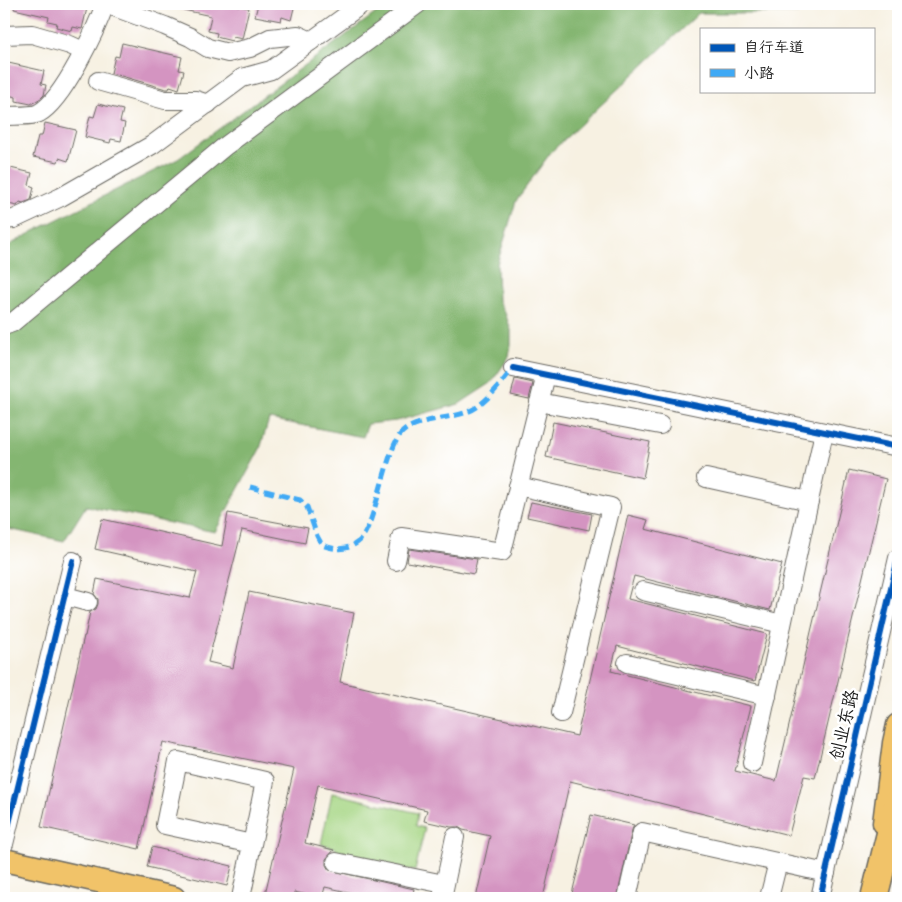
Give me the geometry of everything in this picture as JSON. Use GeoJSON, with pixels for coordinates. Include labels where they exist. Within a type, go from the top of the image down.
{"type":"FeatureCollection","features":[{"type":"Feature","properties":{"kind":"highway"},"geometry":{"type":"LineString","coordinates":[[874,898],[898,801]]}},
{"type":"Feature","properties":{"kind":"main road"},"geometry":{"type":"LineString","coordinates":[[874,898],[898,725]]}},
{"type":"Feature","properties":{"kind":"main road"},"geometry":{"type":"LineString","coordinates":[[4,860],[174,898]]}},
{"type":"Feature","properties":{"kind":"street"},"geometry":{"type":"LineString","coordinates":[[4,116],[37,114],[52,102],[98,24],[106,4],[165,26],[190,37],[208,48],[228,53],[250,48],[270,38],[298,35],[311,41]]}},
{"type":"Feature","properties":{"kind":"street"},"geometry":{"type":"LineString","coordinates":[[4,220],[14,219],[61,197],[152,146],[242,78],[271,70],[311,41],[343,9],[362,4]]}},
{"type":"Feature","properties":{"kind":"street"},"geometry":{"type":"LineString","coordinates":[[4,326],[12,323],[224,147],[418,4]]}},
{"type":"Feature","properties":{"kind":"street"},"geometry":{"type":"LineString","coordinates":[[4,35],[32,34],[70,44],[83,51]]}},
{"type":"Feature","properties":{"kind":"street"},"geometry":{"type":"LineString","coordinates":[[98,81],[165,100],[196,100],[208,104]]}},
{"type":"Feature","properties":{"kind":"street"},"geometry":{"type":"LineString","coordinates":[[513,368],[898,447]]}},
{"type":"Feature","properties":{"kind":"street"},"geometry":{"type":"LineString","coordinates":[[396,561],[401,536],[502,552],[546,375]]}},
{"type":"Feature","properties":{"kind":"street"},"geometry":{"type":"LineString","coordinates":[[539,402],[660,425]]}},
{"type":"Feature","properties":{"kind":"street"},"geometry":{"type":"LineString","coordinates":[[752,762],[824,432]]}},
{"type":"Feature","properties":{"kind":"street"},"geometry":{"type":"LineString","coordinates":[[706,478],[809,501]]}},
{"type":"Feature","properties":{"kind":"street"},"geometry":{"type":"LineString","coordinates":[[518,486],[611,507],[561,713]]}},
{"type":"Feature","properties":{"kind":"street","name":"创业东路"},"geometry":{"type":"LineString","coordinates":[[820,898],[898,558]]}},
{"type":"Feature","properties":{"kind":"street"},"geometry":{"type":"LineString","coordinates":[[4,844],[73,561]]}},
{"type":"Feature","properties":{"kind":"street"},"geometry":{"type":"LineString","coordinates":[[643,591],[782,624]]}},
{"type":"Feature","properties":{"kind":"street"},"geometry":{"type":"LineString","coordinates":[[65,596],[88,602]]}},
{"type":"Feature","properties":{"kind":"street"},"geometry":{"type":"LineString","coordinates":[[627,663],[767,696]]}},
{"type":"Feature","properties":{"kind":"street"},"geometry":{"type":"LineString","coordinates":[[241,898],[265,781],[178,761],[165,825],[252,844]]}},
{"type":"Feature","properties":{"kind":"street"},"geometry":{"type":"LineString","coordinates":[[627,898],[642,832],[826,873]]}},
{"type":"Feature","properties":{"kind":"street"},"geometry":{"type":"LineString","coordinates":[[336,862],[443,891],[455,837]]}},
{"type":"Feature","properties":{"kind":"street"},"geometry":{"type":"LineString","coordinates":[[769,898],[778,862]]}},
{"type":"Feature","properties":{"kind":"green space"},"geometry":{"type":"Polygon","coordinates":[[[388,4],[803,4],[799,13],[699,13],[551,152],[516,201],[497,264],[498,301],[511,330],[509,357],[491,383],[459,404],[396,421],[368,424],[363,437],[269,419],[260,449],[215,532],[86,506],[64,541],[4,528],[4,245],[8,246],[34,231],[178,159],[388,4]]]}},
{"type":"Feature","properties":{"kind":"green space"},"geometry":{"type":"Polygon","coordinates":[[[332,793],[418,813],[416,826],[425,828],[415,871],[335,854],[336,848],[321,844],[332,793]]]}},
{"type":"Feature","properties":{"kind":"building"},"geometry":{"type":"Polygon","coordinates":[[[15,4],[88,4],[82,29],[73,27],[72,31],[56,27],[57,23],[48,21],[49,17],[14,9],[15,4]]]}},
{"type":"Feature","properties":{"kind":"building"},"geometry":{"type":"Polygon","coordinates":[[[179,4],[229,4],[249,8],[242,39],[233,37],[232,41],[216,37],[217,33],[208,31],[211,16],[179,9],[179,4]]]}},
{"type":"Feature","properties":{"kind":"building"},"geometry":{"type":"Polygon","coordinates":[[[258,4],[295,4],[291,20],[282,17],[281,21],[255,16],[258,4]]]}},
{"type":"Feature","properties":{"kind":"building"},"geometry":{"type":"Polygon","coordinates":[[[122,43],[182,57],[179,70],[184,71],[179,89],[170,86],[169,89],[166,89],[111,73],[115,56],[119,57],[122,43]]]}},
{"type":"Feature","properties":{"kind":"building"},"geometry":{"type":"Polygon","coordinates":[[[4,62],[44,71],[41,84],[46,85],[44,95],[31,104],[16,101],[16,97],[4,94],[4,62]]]}},
{"type":"Feature","properties":{"kind":"building"},"geometry":{"type":"Polygon","coordinates":[[[98,104],[123,110],[120,122],[125,123],[121,141],[111,139],[110,143],[85,137],[90,116],[94,117],[98,104]]]}},
{"type":"Feature","properties":{"kind":"building"},"geometry":{"type":"Polygon","coordinates":[[[45,123],[76,130],[68,161],[59,158],[58,162],[33,157],[38,136],[42,136],[45,123]]]}},
{"type":"Feature","properties":{"kind":"building"},"geometry":{"type":"Polygon","coordinates":[[[6,167],[32,173],[29,185],[34,187],[31,200],[23,203],[20,202],[17,206],[4,203],[6,167]]]}},
{"type":"Feature","properties":{"kind":"building"},"geometry":{"type":"Polygon","coordinates":[[[515,379],[533,383],[529,399],[511,395],[515,379]]]}},
{"type":"Feature","properties":{"kind":"building"},"geometry":{"type":"Polygon","coordinates":[[[553,422],[650,442],[643,478],[546,457],[553,422]]]}},
{"type":"Feature","properties":{"kind":"building"},"geometry":{"type":"Polygon","coordinates":[[[849,470],[886,479],[815,778],[804,776],[789,835],[570,781],[543,898],[476,898],[490,836],[463,830],[458,827],[424,821],[427,810],[318,785],[305,843],[334,850],[326,859],[326,865],[329,870],[414,889],[412,898],[376,898],[325,887],[322,898],[294,892],[292,898],[282,898],[265,894],[294,769],[163,742],[139,849],[41,827],[90,612],[96,609],[98,604],[98,599],[94,594],[97,579],[190,598],[197,572],[95,549],[102,519],[222,546],[228,513],[308,528],[305,543],[242,530],[208,662],[233,668],[249,592],[354,613],[340,682],[577,736],[628,515],[648,520],[645,529],[782,564],[770,610],[634,576],[628,599],[767,634],[755,681],[617,646],[611,671],[751,706],[735,771],[776,781],[849,470]]]}},
{"type":"Feature","properties":{"kind":"building"},"geometry":{"type":"Polygon","coordinates":[[[531,502],[592,514],[589,530],[527,517],[531,502]]]}},
{"type":"Feature","properties":{"kind":"building"},"geometry":{"type":"Polygon","coordinates":[[[409,549],[477,559],[474,574],[407,562],[409,549]]]}},
{"type":"Feature","properties":{"kind":"building"},"geometry":{"type":"Polygon","coordinates":[[[591,815],[634,825],[617,898],[571,898],[591,815]]]}},
{"type":"Feature","properties":{"kind":"building"},"geometry":{"type":"Polygon","coordinates":[[[152,847],[232,866],[227,886],[147,867],[152,847]]]}},
{"type":"Feature","properties":{"kind":"marked path"},"geometry":{"type":"LineString","coordinates":[[250,487],[300,500],[307,507],[322,545],[336,549],[350,547],[364,535],[369,524],[399,436],[414,425],[458,415],[477,407],[492,394],[513,368]]}},
{"type":"Feature","properties":{"kind":"cycle path"},"geometry":{"type":"LineString","coordinates":[[513,368],[898,447]]}},
{"type":"Feature","properties":{"kind":"cycle path"},"geometry":{"type":"LineString","coordinates":[[820,898],[898,558]]}},
{"type":"Feature","properties":{"kind":"cycle path"},"geometry":{"type":"LineString","coordinates":[[4,844],[73,561]]}}]}
